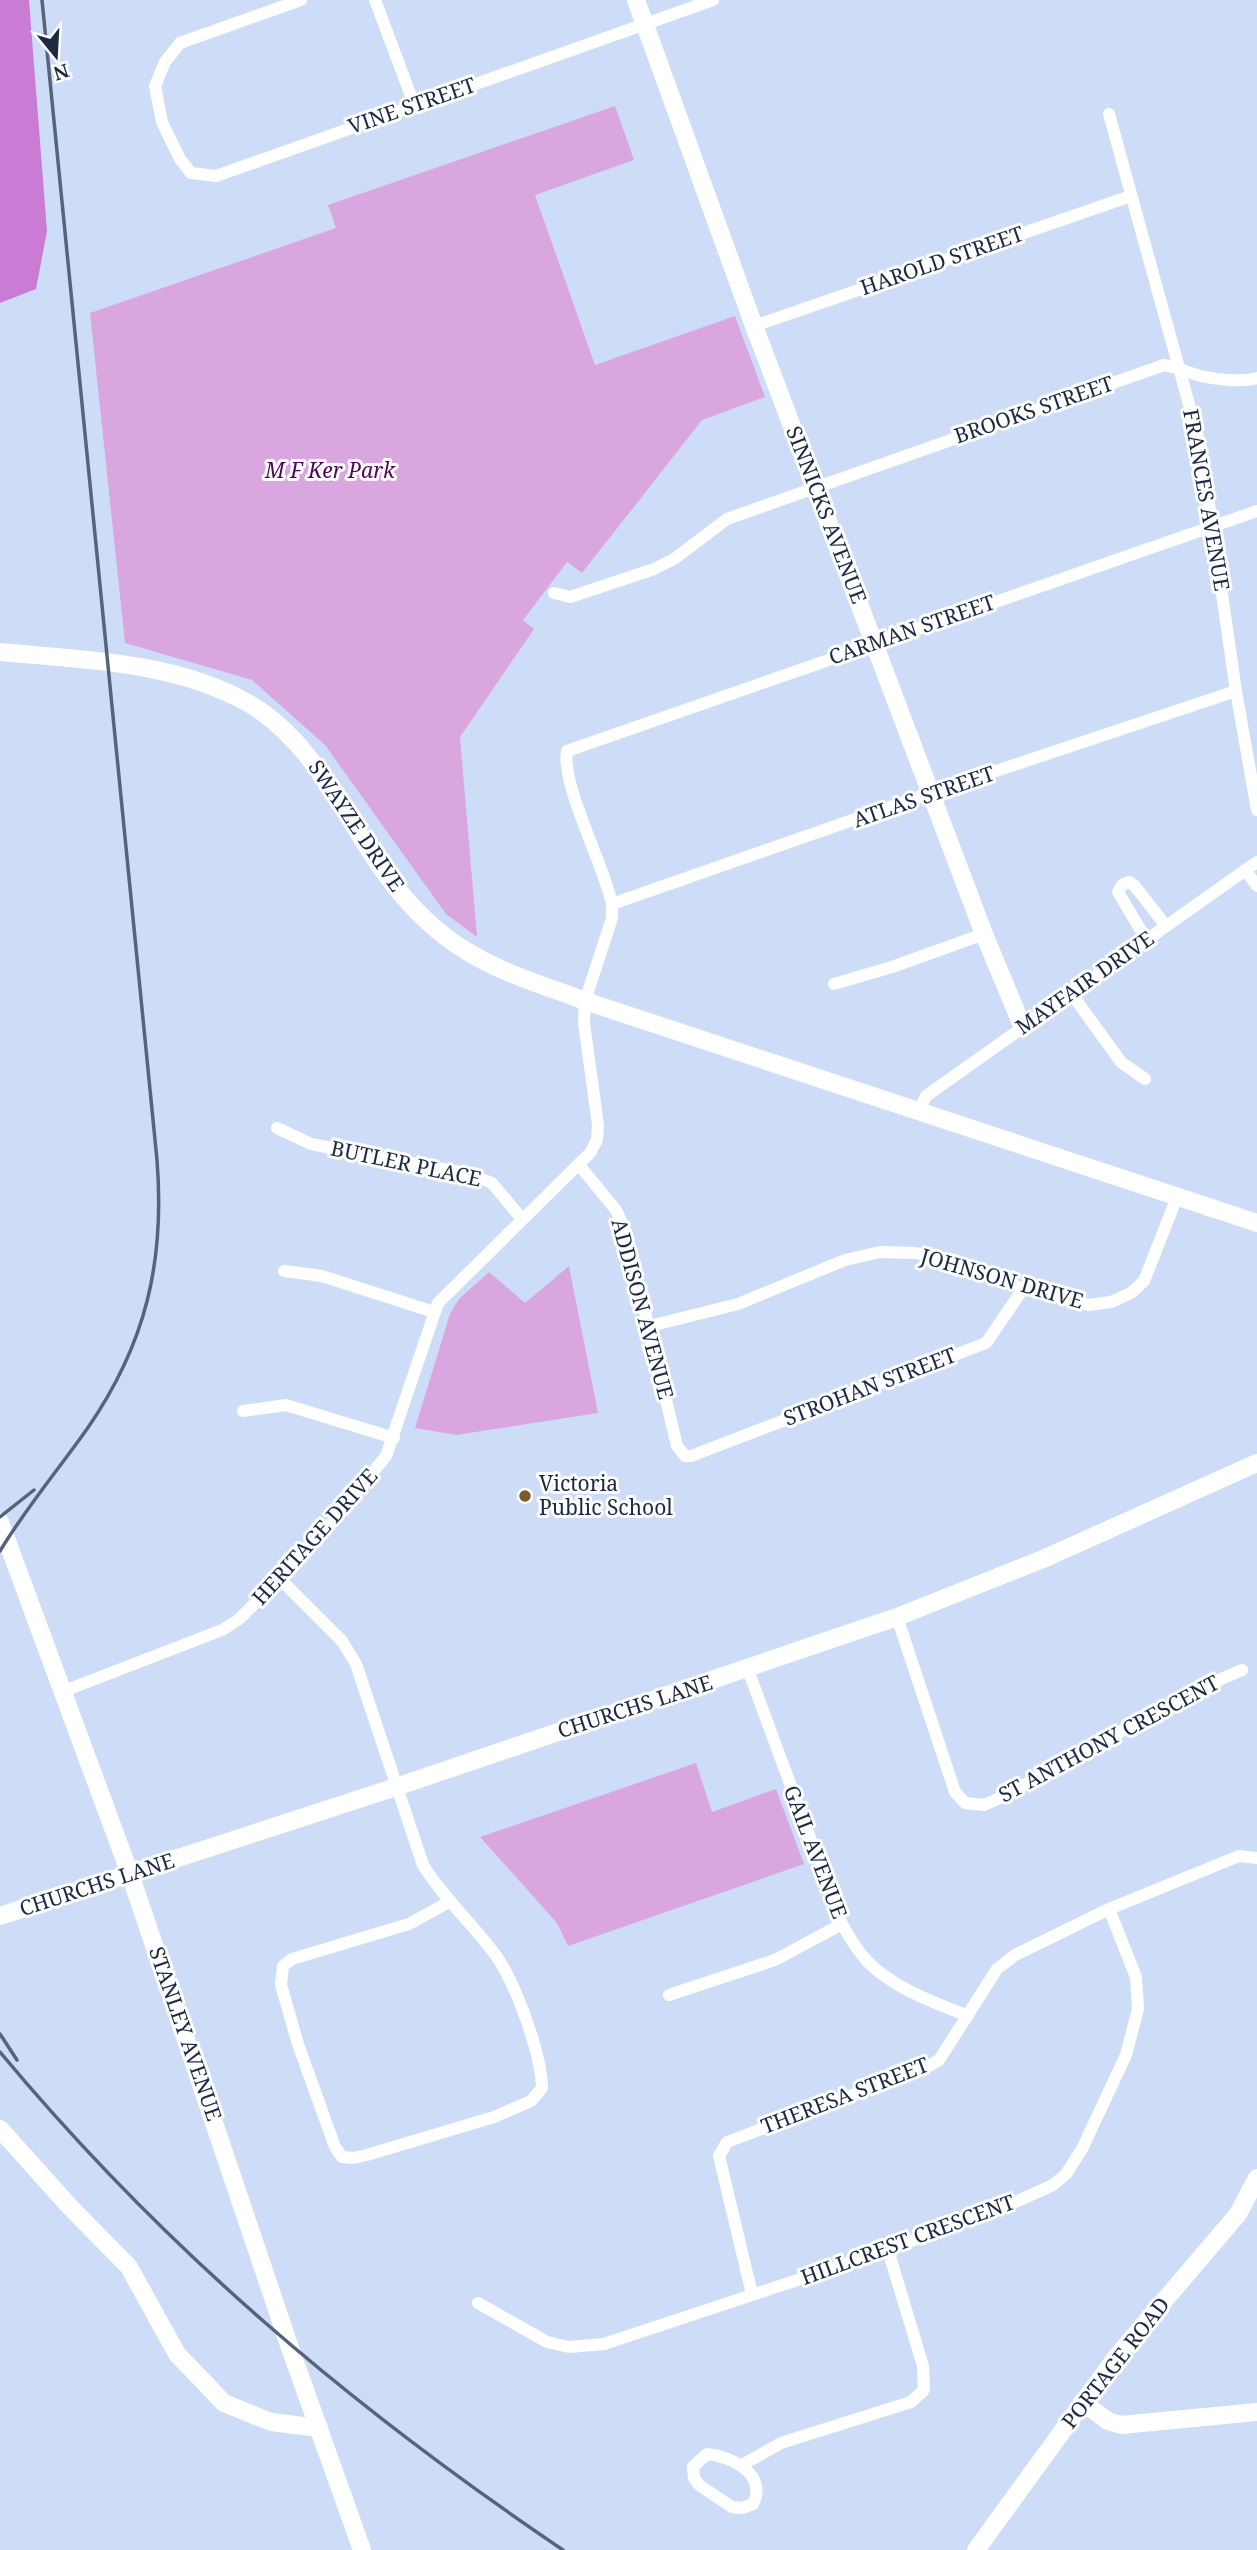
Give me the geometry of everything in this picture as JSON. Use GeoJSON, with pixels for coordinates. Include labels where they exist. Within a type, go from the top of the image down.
{"type":"FeatureCollection","features":[{"type":"Feature","properties":{"kind":"street","name":"VINE STREET"},"geometry":{"type":"LineString","coordinates":[[300,0],[180,43],[165,62],[155,86],[162,122],[180,159],[191,173],[216,176],[713,0]]}},
{"type":"Feature","properties":{"kind":"street"},"geometry":{"type":"LineString","coordinates":[[375,0],[414,104]]}},
{"type":"Feature","properties":{"kind":"street","name":"SINNICKS AVENUE"},"geometry":{"type":"LineString","coordinates":[[636,0],[754,326],[984,934],[1023,1028]]}},
{"type":"Feature","properties":{"kind":"street","name":"FRANCES AVENUE"},"geometry":{"type":"LineString","coordinates":[[1109,114],[1201,448],[1236,691],[1257,810]]}},
{"type":"Feature","properties":{"kind":"street","name":"HAROLD STREET"},"geometry":{"type":"LineString","coordinates":[[754,326],[1131,196]]}},
{"type":"Feature","properties":{"kind":"street","name":"BROOKS STREET"},"geometry":{"type":"LineString","coordinates":[[554,593],[570,597],[654,569],[682,553],[727,519],[1164,365],[1201,376],[1226,379],[1257,378]]}},
{"type":"Feature","properties":{"kind":"street","name":"CARMAN STREET"},"geometry":{"type":"LineString","coordinates":[[612,904],[573,791],[565,763],[567,751],[1257,511]]}},
{"type":"Feature","properties":{"kind":"street","name":"SWAYZE DRIVE"},"geometry":{"type":"LineString","coordinates":[[0,652],[109,662],[153,670],[209,686],[249,704],[276,723],[312,760],[386,875],[404,897],[444,935],[467,952],[504,970],[585,1001],[1257,1223]]}},
{"type":"Feature","properties":{"kind":"street","name":"ATLAS STREET"},"geometry":{"type":"LineString","coordinates":[[612,904],[930,793],[1236,691]]}},
{"type":"Feature","properties":{"kind":"street","name":"MAYFAIR DRIVE"},"geometry":{"type":"LineString","coordinates":[[919,1111],[926,1096],[1257,862]]}},
{"type":"Feature","properties":{"kind":"street"},"geometry":{"type":"LineString","coordinates":[[1245,870],[1257,886]]}},
{"type":"Feature","properties":{"kind":"street"},"geometry":{"type":"LineString","coordinates":[[1146,939],[1121,899],[1118,891],[1122,885],[1129,882],[1134,885],[1166,926]]}},
{"type":"Feature","properties":{"kind":"street","name":"HERITAGE DRIVE"},"geometry":{"type":"LineString","coordinates":[[64,1690],[222,1630],[238,1620],[280,1579],[370,1479],[386,1456],[394,1438],[438,1303],[579,1165],[597,1140],[598,1125],[584,1023],[585,1001],[612,918],[612,904]]}},
{"type":"Feature","properties":{"kind":"street"},"geometry":{"type":"LineString","coordinates":[[834,984],[892,967],[984,934]]}},
{"type":"Feature","properties":{"kind":"street"},"geometry":{"type":"LineString","coordinates":[[1071,993],[1121,1062],[1145,1079]]}},
{"type":"Feature","properties":{"kind":"street","name":"BUTLER PLACE"},"geometry":{"type":"LineString","coordinates":[[277,1128],[311,1144],[469,1174],[492,1183],[522,1219]]}},
{"type":"Feature","properties":{"kind":"street","name":"ADDISON AVENUE"},"geometry":{"type":"LineString","coordinates":[[579,1165],[621,1219],[650,1326],[677,1446],[685,1455],[693,1455]]}},
{"type":"Feature","properties":{"kind":"street","name":"JOHNSON DRIVE"},"geometry":{"type":"LineString","coordinates":[[650,1326],[738,1304],[845,1260],[880,1252],[916,1253],[958,1262],[1023,1289],[1089,1305],[1111,1302],[1131,1293],[1144,1280],[1177,1197]]}},
{"type":"Feature","properties":{"kind":"street"},"geometry":{"type":"LineString","coordinates":[[284,1271],[322,1276],[434,1312]]}},
{"type":"Feature","properties":{"kind":"street","name":"STROHAN STREET"},"geometry":{"type":"LineString","coordinates":[[693,1455],[986,1343],[1023,1289]]}},
{"type":"Feature","properties":{"kind":"street"},"geometry":{"type":"LineString","coordinates":[[243,1411],[286,1405],[394,1438]]}},
{"type":"Feature","properties":{"kind":"street","name":"CHURCHS LANE"},"geometry":{"type":"LineString","coordinates":[[0,1916],[748,1670],[897,1617],[1065,1550],[1257,1464]]}},
{"type":"Feature","properties":{"kind":"street","name":"STANLEY AVENUE"},"geometry":{"type":"LineString","coordinates":[[0,1522],[130,1874],[362,2550]]}},
{"type":"Feature","properties":{"kind":"street"},"geometry":{"type":"LineString","coordinates":[[280,1579],[342,1641],[356,1664],[422,1865],[449,1902],[497,1958],[514,1988],[541,2070],[541,2088],[531,2101],[494,2117],[367,2155],[342,2157],[335,2147],[298,2045],[281,1985],[284,1966],[292,1959],[410,1924],[449,1902]]}},
{"type":"Feature","properties":{"kind":"street","name":"ST ANTHONY CRESCENT"},"geometry":{"type":"LineString","coordinates":[[897,1617],[955,1792],[965,1803],[984,1805],[1002,1797],[1196,1689],[1241,1670]]}},
{"type":"Feature","properties":{"kind":"street","name":"GAIL AVENUE"},"geometry":{"type":"LineString","coordinates":[[748,1670],[842,1924],[867,1961],[886,1975],[912,1993],[968,2016]]}},
{"type":"Feature","properties":{"kind":"street","name":"THERESA STREET"},"geometry":{"type":"LineString","coordinates":[[752,2294],[719,2156],[727,2142],[927,2067],[939,2060],[997,1969],[1015,1955],[1110,1909],[1239,1856],[1257,1858]]}},
{"type":"Feature","properties":{"kind":"street","name":"HILLCREST CRESCENT"},"geometry":{"type":"LineString","coordinates":[[478,2303],[547,2342],[569,2347],[604,2344],[888,2250],[1053,2185],[1066,2174],[1082,2149],[1126,2055],[1138,2009],[1136,1976],[1110,1909]]}},
{"type":"Feature","properties":{"kind":"street"},"geometry":{"type":"LineString","coordinates":[[669,1995],[775,1960],[842,1924]]}},
{"type":"Feature","properties":{"kind":"street"},"geometry":{"type":"LineString","coordinates":[[0,2129],[69,2207],[130,2267],[177,2354],[224,2403],[271,2422],[319,2428]]}},
{"type":"Feature","properties":{"kind":"street","name":"PORTAGE ROAD"},"geometry":{"type":"LineString","coordinates":[[976,2550],[1116,2356],[1238,2214],[1257,2178]]}},
{"type":"Feature","properties":{"kind":"street"},"geometry":{"type":"LineString","coordinates":[[742,2465],[781,2444],[911,2402],[925,2390],[923,2366],[888,2250]]}},
{"type":"Feature","properties":{"kind":"street"},"geometry":{"type":"LineString","coordinates":[[1082,2402],[1108,2421],[1121,2425],[1257,2412]]}},
{"type":"Feature","properties":{"kind":"street"},"geometry":{"type":"LineString","coordinates":[[707,2454],[718,2455],[742,2465],[756,2481],[757,2495],[753,2504],[742,2508],[732,2507],[699,2485],[694,2478],[692,2467],[707,2454]]}},
{"type":"Feature","properties":{"kind":"green space","name":"M F Ker Park"},"geometry":{"type":"Polygon","coordinates":[[[615,106],[634,160],[535,195],[595,365],[735,316],[765,397],[702,420],[582,573],[567,562],[523,620],[534,629],[460,737],[477,937],[446,914],[325,745],[252,680],[125,643],[90,313],[336,228],[328,205],[615,106]]]}},
{"type":"Feature","properties":{"kind":"green space"},"geometry":{"type":"Polygon","coordinates":[[[569,1266],[598,1413],[456,1435],[415,1428],[450,1314],[459,1299],[489,1272],[525,1303],[569,1266]]]}},
{"type":"Feature","properties":{"kind":"green space"},"geometry":{"type":"Polygon","coordinates":[[[696,1763],[712,1812],[776,1789],[804,1864],[568,1946],[557,1923],[480,1837],[696,1763]]]}},
{"type":"Feature","properties":{"kind":"shaded area"},"geometry":{"type":"Polygon","coordinates":[[[0,0],[29,0],[47,231],[36,289],[0,303],[0,0]]]}},
{"type":"Feature","properties":{"kind":"railway"},"geometry":{"type":"LineString","coordinates":[[0,1551],[87,1429],[124,1365],[147,1301],[154,1268],[159,1197],[42,0]]}},
{"type":"Feature","properties":{"kind":"railway"},"geometry":{"type":"LineString","coordinates":[[0,1517],[34,1490]]}},
{"type":"Feature","properties":{"kind":"railway"},"geometry":{"type":"LineString","coordinates":[[0,2034],[17,2060]]}},
{"type":"Feature","properties":{"kind":"railway"},"geometry":{"type":"LineString","coordinates":[[0,2052],[128,2193],[194,2259],[264,2321],[408,2439],[563,2550]]}},
{"type":"Feature","properties":{"kind":"place","name":"Victoria Public School"},"geometry":{"type":"Point","coordinates":[525,1496]}}]}
